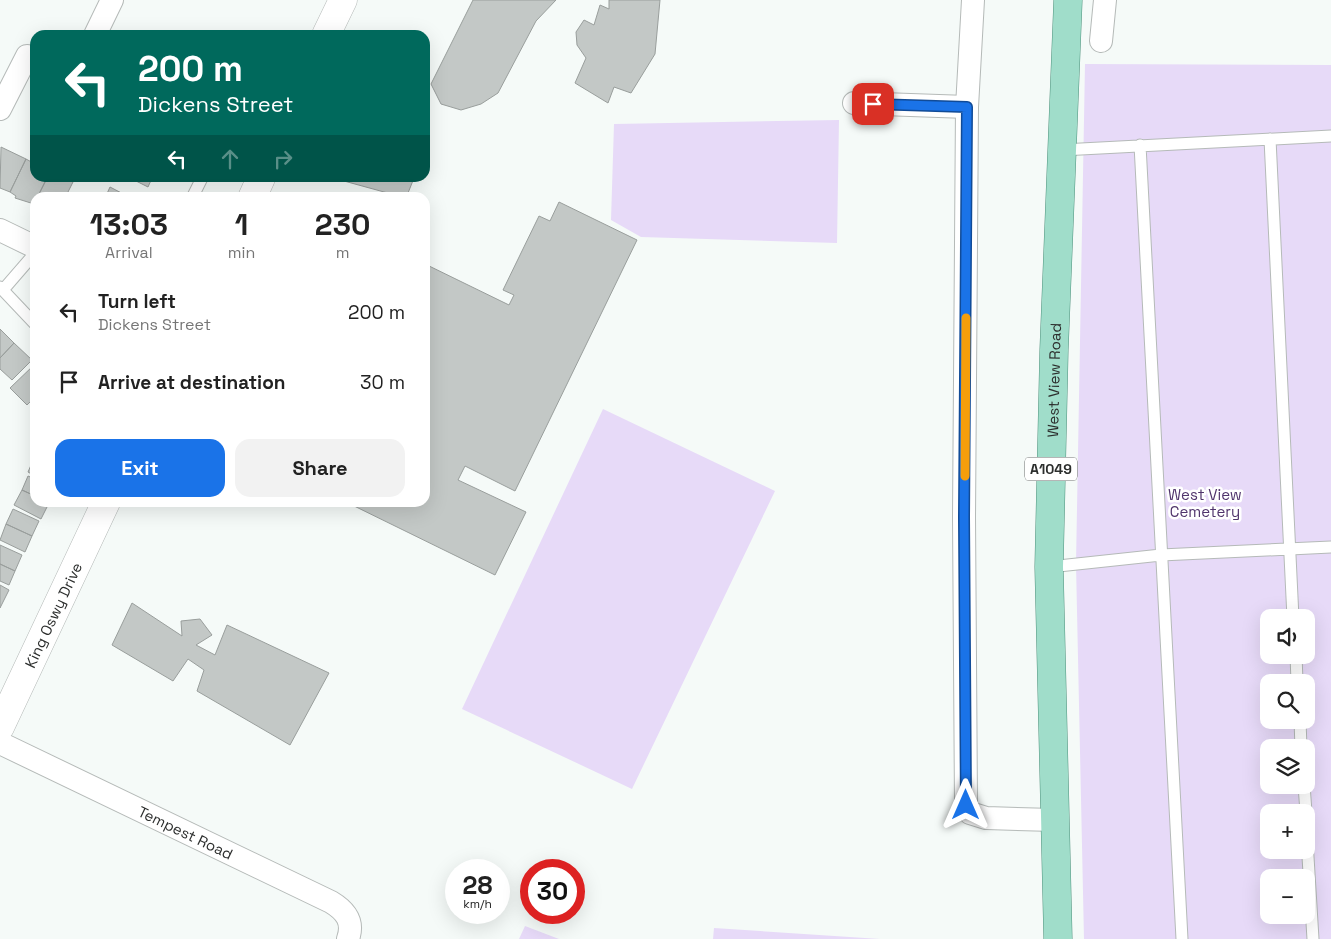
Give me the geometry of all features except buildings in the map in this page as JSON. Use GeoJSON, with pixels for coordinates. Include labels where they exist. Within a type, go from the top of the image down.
{"type":"FeatureCollection","features":[{"type":"Feature","properties":{"kind":"main road","name":"West View Road"},"geometry":{"type":"LineString","coordinates":[[1058,939],[1049,567],[1068,0]]}},
{"type":"Feature","properties":{"kind":"street"},"geometry":{"type":"LineString","coordinates":[[97,30],[112,0]]}},
{"type":"Feature","properties":{"kind":"street"},"geometry":{"type":"LineString","coordinates":[[328,30],[343,0]]}},
{"type":"Feature","properties":{"kind":"street"},"geometry":{"type":"LineString","coordinates":[[973,0],[967,107],[964,517],[966,805],[970,813],[986,818],[1054,820]]}},
{"type":"Feature","properties":{"kind":"street"},"geometry":{"type":"LineString","coordinates":[[1101,41],[1106,0]]}},
{"type":"Feature","properties":{"kind":"street"},"geometry":{"type":"LineString","coordinates":[[0,109],[27,56]]}},
{"type":"Feature","properties":{"kind":"street"},"geometry":{"type":"LineString","coordinates":[[854,103],[967,107]]}},
{"type":"Feature","properties":{"kind":"street"},"geometry":{"type":"LineString","coordinates":[[0,230],[30,245]]}},
{"type":"Feature","properties":{"kind":"street","name":"King Oswy Drive"},"geometry":{"type":"LineString","coordinates":[[0,727],[104,507]]}},
{"type":"Feature","properties":{"kind":"street","name":"Tempest Road"},"geometry":{"type":"LineString","coordinates":[[0,743],[331,902],[344,910],[351,929],[348,939]]}},
{"type":"Feature","properties":{"kind":"lane"},"geometry":{"type":"LineString","coordinates":[[1062,150],[1331,136]]}},
{"type":"Feature","properties":{"kind":"lane"},"geometry":{"type":"LineString","coordinates":[[1270,139],[1292,609]]}},
{"type":"Feature","properties":{"kind":"lane"},"geometry":{"type":"LineString","coordinates":[[1140,145],[1182,939]]}},
{"type":"Feature","properties":{"kind":"lane"},"geometry":{"type":"LineString","coordinates":[[30,258],[2,289],[30,319]]}},
{"type":"Feature","properties":{"kind":"lane"},"geometry":{"type":"LineString","coordinates":[[1049,567],[1161,555],[1331,547]]}},
{"type":"Feature","properties":{"kind":"lane"},"geometry":{"type":"LineString","coordinates":[[1308,859],[1313,939]]}},
{"type":"Feature","properties":{"kind":"green space","name":"West View Cemetery"},"geometry":{"type":"Polygon","coordinates":[[[1085,64],[1331,65],[1331,939],[1084,939],[1076,564],[1085,64]]]}},
{"type":"Feature","properties":{"kind":"green space"},"geometry":{"type":"Polygon","coordinates":[[[839,120],[837,243],[641,237],[611,220],[614,124],[839,120]]]}},
{"type":"Feature","properties":{"kind":"green space"},"geometry":{"type":"Polygon","coordinates":[[[603,409],[775,491],[632,789],[462,709],[603,409]]]}},
{"type":"Feature","properties":{"kind":"green space"},"geometry":{"type":"Polygon","coordinates":[[[525,926],[559,939],[519,939],[525,926]]]}},
{"type":"Feature","properties":{"kind":"green space"},"geometry":{"type":"Polygon","coordinates":[[[714,928],[880,939],[713,939],[714,928]]]}},
{"type":"Feature","properties":{"kind":"slow traffic"},"geometry":{"type":"LineString","coordinates":[[965,476],[966,318]]}},
{"type":"Feature","properties":{"kind":"route"},"geometry":{"type":"LineString","coordinates":[[873,104],[967,107],[964,517],[966,805]]}}]}
